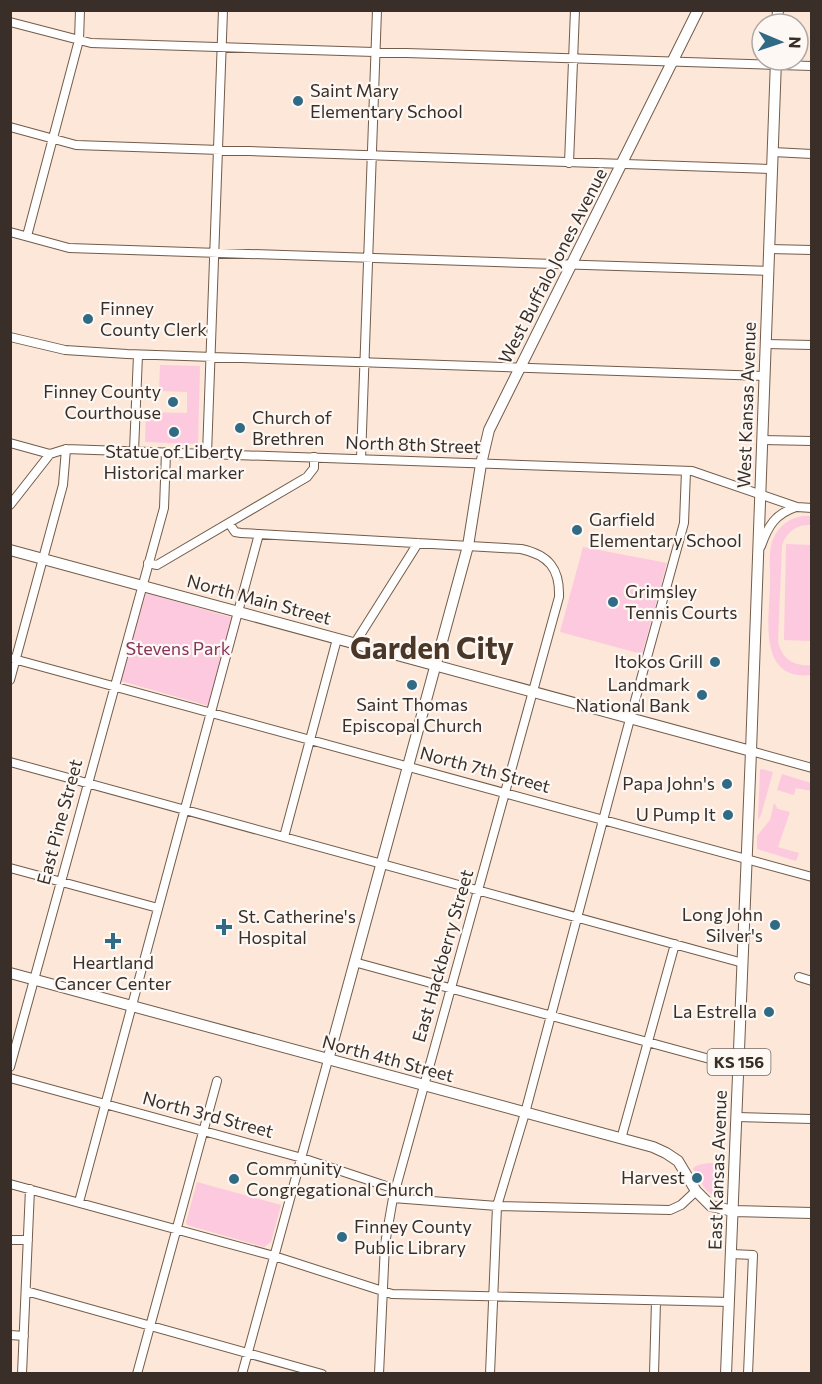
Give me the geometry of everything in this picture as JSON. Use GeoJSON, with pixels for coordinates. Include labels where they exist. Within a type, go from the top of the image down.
{"type":"FeatureCollection","features":[{"type":"Feature","properties":{"kind":"main road","name":"West Buffalo Jones Avenue"},"geometry":{"type":"LineString","coordinates":[[328,1060],[468,546],[481,464],[489,430],[698,10]]}},
{"type":"Feature","properties":{"kind":"main road","name":"West Kansas Avenue"},"geometry":{"type":"LineString","coordinates":[[752,752],[776,72]]}},
{"type":"Feature","properties":{"kind":"main road","name":"North Main Street"},"geometry":{"type":"LineString","coordinates":[[10,550],[752,752]]}},
{"type":"Feature","properties":{"kind":"main road","name":"East Kansas Avenue"},"geometry":{"type":"LineString","coordinates":[[726,1374],[752,752]]}},
{"type":"Feature","properties":{"kind":"main road","name":"North 4th Street"},"geometry":{"type":"LineString","coordinates":[[10,973],[653,1147],[678,1161],[696,1191],[711,1206],[733,1211]]}},
{"type":"Feature","properties":{"kind":"main road"},"geometry":{"type":"LineString","coordinates":[[733,1211],[812,1213]]}},
{"type":"Feature","properties":{"kind":"street"},"geometry":{"type":"LineString","coordinates":[[27,236],[79,40],[80,10]]}},
{"type":"Feature","properties":{"kind":"street"},"geometry":{"type":"LineString","coordinates":[[207,454],[223,10]]}},
{"type":"Feature","properties":{"kind":"street"},"geometry":{"type":"LineString","coordinates":[[361,459],[377,10]]}},
{"type":"Feature","properties":{"kind":"street"},"geometry":{"type":"LineString","coordinates":[[569,163],[575,10]]}},
{"type":"Feature","properties":{"kind":"street"},"geometry":{"type":"LineString","coordinates":[[10,22],[91,43],[672,62],[750,62]]}},
{"type":"Feature","properties":{"kind":"street"},"geometry":{"type":"LineString","coordinates":[[10,127],[76,145],[772,169]]}},
{"type":"Feature","properties":{"kind":"street"},"geometry":{"type":"LineString","coordinates":[[773,152],[812,154]]}},
{"type":"Feature","properties":{"kind":"street"},"geometry":{"type":"LineString","coordinates":[[10,232],[69,249],[769,272]]}},
{"type":"Feature","properties":{"kind":"street"},"geometry":{"type":"LineString","coordinates":[[770,249],[812,250]]}},
{"type":"Feature","properties":{"kind":"street"},"geometry":{"type":"LineString","coordinates":[[10,337],[65,350],[138,355],[765,376]]}},
{"type":"Feature","properties":{"kind":"street"},"geometry":{"type":"LineString","coordinates":[[766,344],[812,345]]}},
{"type":"Feature","properties":{"kind":"street"},"geometry":{"type":"LineString","coordinates":[[134,451],[138,355]]}},
{"type":"Feature","properties":{"kind":"street"},"geometry":{"type":"LineString","coordinates":[[762,440],[812,441]]}},
{"type":"Feature","properties":{"kind":"street"},"geometry":{"type":"LineString","coordinates":[[10,443],[50,454],[10,505]]}},
{"type":"Feature","properties":{"kind":"street"},"geometry":{"type":"LineString","coordinates":[[10,680],[13,659],[63,485],[66,449]]}},
{"type":"Feature","properties":{"kind":"street","name":"North 8th Street"},"geometry":{"type":"LineString","coordinates":[[50,454],[66,449],[692,471],[797,507],[812,508]]}},
{"type":"Feature","properties":{"kind":"street","name":"East Pine Street"},"geometry":{"type":"LineString","coordinates":[[10,1067],[164,508],[166,452]]}},
{"type":"Feature","properties":{"kind":"street"},"geometry":{"type":"LineString","coordinates":[[148,563],[157,565],[307,477],[314,468],[314,457]]}},
{"type":"Feature","properties":{"kind":"street"},"geometry":{"type":"LineString","coordinates":[[490,1374],[497,1206],[525,1113],[684,523],[686,471]]}},
{"type":"Feature","properties":{"kind":"street"},"geometry":{"type":"LineString","coordinates":[[758,552],[775,518],[797,507]]}},
{"type":"Feature","properties":{"kind":"street"},"geometry":{"type":"LineString","coordinates":[[229,524],[238,533],[468,546]]}},
{"type":"Feature","properties":{"kind":"street"},"geometry":{"type":"LineString","coordinates":[[79,1202],[259,534]]}},
{"type":"Feature","properties":{"kind":"street"},"geometry":{"type":"LineString","coordinates":[[355,644],[418,543]]}},
{"type":"Feature","properties":{"kind":"street","name":"East Hackberry Street"},"geometry":{"type":"LineString","coordinates":[[379,1374],[385,1244],[394,1194],[559,597],[557,576],[542,555],[521,549],[468,546]]}},
{"type":"Feature","properties":{"kind":"street"},"geometry":{"type":"LineString","coordinates":[[284,837],[337,639]]}},
{"type":"Feature","properties":{"kind":"street","name":"North 7th Street"},"geometry":{"type":"LineString","coordinates":[[13,659],[812,877]]}},
{"type":"Feature","properties":{"kind":"street","name":"North Main Street"},"geometry":{"type":"LineString","coordinates":[[752,752],[811,768]]}},
{"type":"Feature","properties":{"kind":"street"},"geometry":{"type":"LineString","coordinates":[[10,762],[743,963]]}},
{"type":"Feature","properties":{"kind":"street"},"geometry":{"type":"LineString","coordinates":[[10,868],[158,908]]}},
{"type":"Feature","properties":{"kind":"street"},"geometry":{"type":"LineString","coordinates":[[621,1139],[675,944]]}},
{"type":"Feature","properties":{"kind":"street"},"geometry":{"type":"LineString","coordinates":[[354,962],[739,1067]]}},
{"type":"Feature","properties":{"kind":"street"},"geometry":{"type":"LineString","coordinates":[[799,978],[812,981]]}},
{"type":"Feature","properties":{"kind":"street"},"geometry":{"type":"LineString","coordinates":[[242,1374],[328,1060]]}},
{"type":"Feature","properties":{"kind":"street","name":"North 3rd Street"},"geometry":{"type":"LineString","coordinates":[[10,1078],[302,1158],[394,1194],[497,1206],[670,1209],[681,1205],[696,1191]]}},
{"type":"Feature","properties":{"kind":"street"},"geometry":{"type":"LineString","coordinates":[[137,1374],[217,1081]]}},
{"type":"Feature","properties":{"kind":"street"},"geometry":{"type":"LineString","coordinates":[[737,1117],[812,1119]]}},
{"type":"Feature","properties":{"kind":"street"},"geometry":{"type":"LineString","coordinates":[[10,1184],[274,1256],[392,1294],[729,1302]]}},
{"type":"Feature","properties":{"kind":"street"},"geometry":{"type":"LineString","coordinates":[[22,1374],[30,1189]]}},
{"type":"Feature","properties":{"kind":"street"},"geometry":{"type":"LineString","coordinates":[[10,1240],[28,1240]]}},
{"type":"Feature","properties":{"kind":"street"},"geometry":{"type":"LineString","coordinates":[[731,1254],[753,1255],[748,1374]]}},
{"type":"Feature","properties":{"kind":"street"},"geometry":{"type":"LineString","coordinates":[[26,1290],[322,1374]]}},
{"type":"Feature","properties":{"kind":"street"},"geometry":{"type":"LineString","coordinates":[[654,1374],[656,1300]]}},
{"type":"Feature","properties":{"kind":"street"},"geometry":{"type":"LineString","coordinates":[[10,1335],[24,1336]]}},
{"type":"Feature","properties":{"kind":"green space"},"geometry":{"type":"Polygon","coordinates":[[[160,365],[200,366],[198,444],[145,442],[146,412],[187,413],[187,392],[159,391],[160,365]]]}},
{"type":"Feature","properties":{"kind":"green space"},"geometry":{"type":"Polygon","coordinates":[[[811,516],[811,525],[793,529],[782,545],[778,641],[782,652],[789,660],[794,663],[811,665],[811,675],[794,674],[782,668],[774,658],[769,631],[772,543],[782,526],[794,518],[811,516]]]}},
{"type":"Feature","properties":{"kind":"green space"},"geometry":{"type":"Polygon","coordinates":[[[786,544],[811,545],[811,641],[784,640],[786,544]]]}},
{"type":"Feature","properties":{"kind":"green space","name":"Grimsley Tennis Courts"},"geometry":{"type":"Polygon","coordinates":[[[583,547],[667,563],[642,654],[560,632],[583,547]]]}},
{"type":"Feature","properties":{"kind":"green space","name":"Stevens Park"},"geometry":{"type":"Polygon","coordinates":[[[146,593],[234,618],[209,706],[121,681],[146,593]]]}},
{"type":"Feature","properties":{"kind":"green space"},"geometry":{"type":"Polygon","coordinates":[[[760,770],[773,772],[758,820],[760,770]]]}},
{"type":"Feature","properties":{"kind":"green space"},"geometry":{"type":"Polygon","coordinates":[[[782,774],[811,783],[811,791],[796,788],[794,795],[777,790],[782,774]]]}},
{"type":"Feature","properties":{"kind":"green space"},"geometry":{"type":"Polygon","coordinates":[[[774,803],[778,809],[790,812],[778,847],[799,853],[796,861],[757,849],[757,836],[770,820],[774,803]]]}},
{"type":"Feature","properties":{"kind":"green space"},"geometry":{"type":"Polygon","coordinates":[[[709,1163],[725,1163],[724,1186],[717,1198],[706,1190],[693,1168],[709,1163]]]}},
{"type":"Feature","properties":{"kind":"green space"},"geometry":{"type":"Polygon","coordinates":[[[197,1182],[281,1205],[271,1242],[264,1247],[187,1225],[197,1182]]]}},
{"type":"Feature","properties":{"kind":"place","name":"Saint Mary Elementary School"},"geometry":{"type":"Point","coordinates":[298,101]}},
{"type":"Feature","properties":{"kind":"place","name":"Finney County Clerk"},"geometry":{"type":"Point","coordinates":[88,319]}},
{"type":"Feature","properties":{"kind":"place","name":"Finney County Courthouse"},"geometry":{"type":"Point","coordinates":[173,402]}},
{"type":"Feature","properties":{"kind":"place","name":"Church of Brethren"},"geometry":{"type":"Point","coordinates":[240,428]}},
{"type":"Feature","properties":{"kind":"place","name":"Statue of Liberty Historical marker"},"geometry":{"type":"Point","coordinates":[174,432]}},
{"type":"Feature","properties":{"kind":"place","name":"Garfield Elementary School"},"geometry":{"type":"Point","coordinates":[577,530]}},
{"type":"Feature","properties":{"kind":"place","name":"Grimsley Tennis Courts"},"geometry":{"type":"Point","coordinates":[613,602]}},
{"type":"Feature","properties":{"kind":"place","name":"Itokos Grill"},"geometry":{"type":"Point","coordinates":[715,662]}},
{"type":"Feature","properties":{"kind":"place","name":"Saint Thomas Episcopal Church"},"geometry":{"type":"Point","coordinates":[412,685]}},
{"type":"Feature","properties":{"kind":"place","name":"Landmark National Bank"},"geometry":{"type":"Point","coordinates":[702,695]}},
{"type":"Feature","properties":{"kind":"place","name":"Papa John's"},"geometry":{"type":"Point","coordinates":[727,784]}},
{"type":"Feature","properties":{"kind":"place","name":"U Pump It"},"geometry":{"type":"Point","coordinates":[728,815]}},
{"type":"Feature","properties":{"kind":"place","name":"Long John Silver's"},"geometry":{"type":"Point","coordinates":[775,925]}},
{"type":"Feature","properties":{"kind":"place","name":"St. Catherine's Hospital"},"geometry":{"type":"Point","coordinates":[224,927]}},
{"type":"Feature","properties":{"kind":"place","name":"Heartland Cancer Center"},"geometry":{"type":"Point","coordinates":[113,941]}},
{"type":"Feature","properties":{"kind":"place","name":"La Estrella"},"geometry":{"type":"Point","coordinates":[769,1012]}},
{"type":"Feature","properties":{"kind":"place","name":"Harvest"},"geometry":{"type":"Point","coordinates":[697,1178]}},
{"type":"Feature","properties":{"kind":"place","name":"Community Congregational Church"},"geometry":{"type":"Point","coordinates":[234,1179]}},
{"type":"Feature","properties":{"kind":"place","name":"Finney County Public Library"},"geometry":{"type":"Point","coordinates":[342,1237]}},
{"type":"Feature","properties":{"kind":"district","name":"Garden City"},"geometry":{"type":"Point","coordinates":[432,649]}}]}
